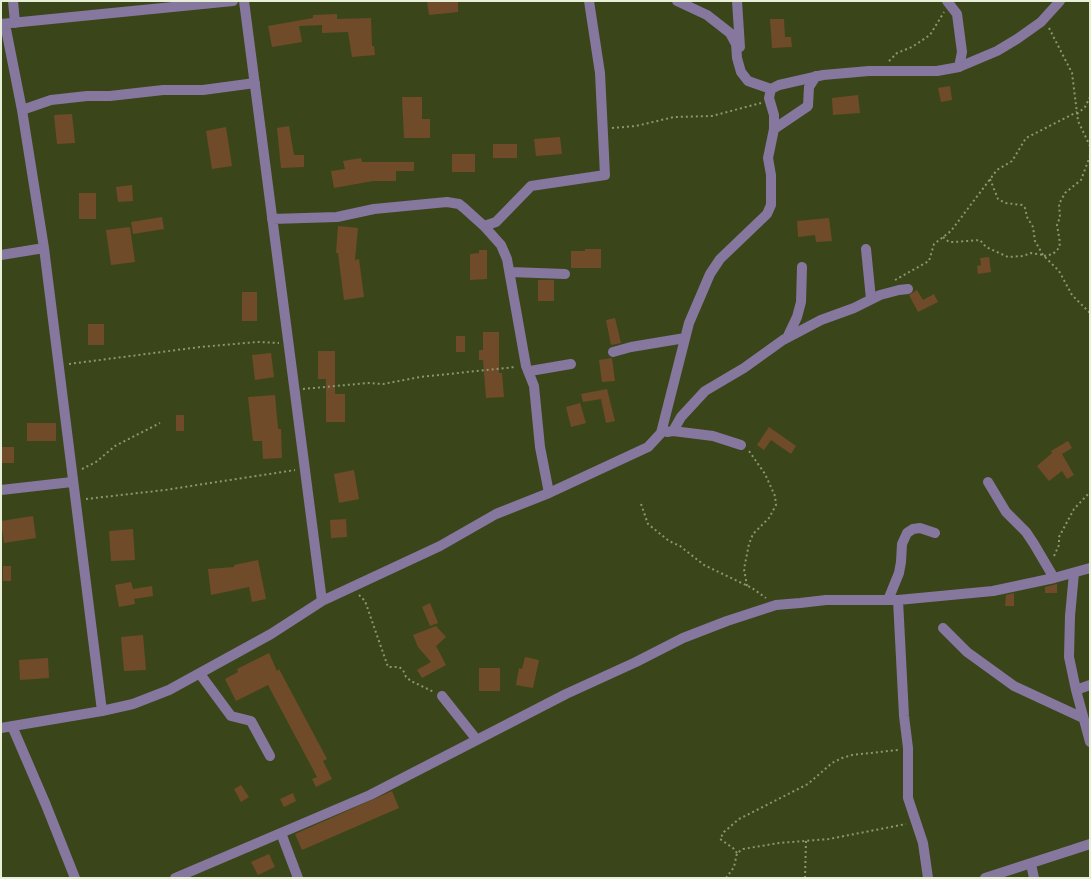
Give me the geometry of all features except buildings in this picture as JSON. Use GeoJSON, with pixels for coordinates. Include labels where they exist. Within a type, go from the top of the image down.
{"type":"FeatureCollection","features":[{"type":"Feature","properties":{"kind":"street"},"geometry":{"type":"LineString","coordinates":[[13,1],[7,24],[44,248],[102,711]]}},
{"type":"Feature","properties":{"kind":"street"},"geometry":{"type":"LineString","coordinates":[[7,24],[233,1]]}},
{"type":"Feature","properties":{"kind":"street"},"geometry":{"type":"LineString","coordinates":[[244,1],[322,600]]}},
{"type":"Feature","properties":{"kind":"street"},"geometry":{"type":"LineString","coordinates":[[484,226],[496,222],[531,186],[605,175],[600,74],[589,1]]}},
{"type":"Feature","properties":{"kind":"street"},"geometry":{"type":"LineString","coordinates":[[677,1],[706,16],[730,33],[736,44],[737,58],[741,72],[748,81],[771,89]]}},
{"type":"Feature","properties":{"kind":"street"},"geometry":{"type":"LineString","coordinates":[[737,1],[741,72]]}},
{"type":"Feature","properties":{"kind":"street"},"geometry":{"type":"LineString","coordinates":[[1,728],[102,711],[133,704],[155,696],[200,674],[271,634],[322,600],[440,546],[496,514],[549,493],[648,446],[661,433],[689,323],[710,274],[720,259],[767,214],[771,205],[771,175],[768,158],[774,129],[774,115],[769,94],[771,89],[779,85],[816,76],[878,72],[937,71],[959,67],[997,51],[1044,19],[1060,1]]}},
{"type":"Feature","properties":{"kind":"street"},"geometry":{"type":"LineString","coordinates":[[950,3],[957,14],[959,25],[962,52],[959,67]]}},
{"type":"Feature","properties":{"kind":"street"},"geometry":{"type":"LineString","coordinates":[[774,129],[808,106],[810,86],[816,76]]}},
{"type":"Feature","properties":{"kind":"street"},"geometry":{"type":"LineString","coordinates":[[22,110],[51,100],[110,96],[163,90],[203,90],[255,83]]}},
{"type":"Feature","properties":{"kind":"street"},"geometry":{"type":"LineString","coordinates":[[272,219],[337,217],[374,209],[447,202],[459,204],[484,226],[501,245],[510,272],[528,368],[534,386],[540,446],[549,493]]}},
{"type":"Feature","properties":{"kind":"street"},"geometry":{"type":"LineString","coordinates":[[1,255],[44,248]]}},
{"type":"Feature","properties":{"kind":"street"},"geometry":{"type":"LineString","coordinates":[[866,249],[876,297]]}},
{"type":"Feature","properties":{"kind":"street"},"geometry":{"type":"LineString","coordinates":[[787,338],[797,317],[801,302],[802,267]]}},
{"type":"Feature","properties":{"kind":"street"},"geometry":{"type":"LineString","coordinates":[[510,272],[565,274]]}},
{"type":"Feature","properties":{"kind":"street"},"geometry":{"type":"LineString","coordinates":[[673,431],[681,417],[705,391],[744,368],[787,338],[821,320],[854,308],[876,297],[899,290],[908,289]]}},
{"type":"Feature","properties":{"kind":"street"},"geometry":{"type":"LineString","coordinates":[[613,352],[631,347],[685,338]]}},
{"type":"Feature","properties":{"kind":"street"},"geometry":{"type":"LineString","coordinates":[[528,368],[571,364]]}},
{"type":"Feature","properties":{"kind":"street"},"geometry":{"type":"LineString","coordinates":[[661,433],[673,431],[713,436],[741,445]]}},
{"type":"Feature","properties":{"kind":"street"},"geometry":{"type":"LineString","coordinates":[[1,490],[72,477]]}},
{"type":"Feature","properties":{"kind":"street"},"geometry":{"type":"LineString","coordinates":[[988,482],[1006,512],[1026,532],[1051,574]]}},
{"type":"Feature","properties":{"kind":"street"},"geometry":{"type":"LineString","coordinates":[[928,878],[923,843],[908,798],[908,748],[893,600],[900,568],[902,544],[907,534],[920,528],[935,533]]}},
{"type":"Feature","properties":{"kind":"street"},"geometry":{"type":"LineString","coordinates":[[174,878],[370,795],[566,694],[636,662],[682,638],[727,621],[776,605],[826,600],[893,600],[993,590],[1051,574],[1074,573],[1090,568]]}},
{"type":"Feature","properties":{"kind":"street"},"geometry":{"type":"LineString","coordinates":[[1074,573],[1069,657],[1090,742]]}},
{"type":"Feature","properties":{"kind":"street"},"geometry":{"type":"LineString","coordinates":[[943,628],[967,652],[1014,686],[1083,718]]}},
{"type":"Feature","properties":{"kind":"street"},"geometry":{"type":"LineString","coordinates":[[200,674],[231,716],[251,721],[270,756]]}},
{"type":"Feature","properties":{"kind":"street"},"geometry":{"type":"LineString","coordinates":[[1076,690],[1090,685]]}},
{"type":"Feature","properties":{"kind":"street"},"geometry":{"type":"LineString","coordinates":[[442,696],[477,740]]}},
{"type":"Feature","properties":{"kind":"street"},"geometry":{"type":"LineString","coordinates":[[12,726],[46,804],[75,878]]}},
{"type":"Feature","properties":{"kind":"street"},"geometry":{"type":"LineString","coordinates":[[281,833],[298,878]]}},
{"type":"Feature","properties":{"kind":"street"},"geometry":{"type":"LineString","coordinates":[[985,878],[1090,844]]}},
{"type":"Feature","properties":{"kind":"street"},"geometry":{"type":"LineString","coordinates":[[1031,864],[1034,878]]}},
{"type":"Feature","properties":{"kind":"path"},"geometry":{"type":"LineString","coordinates":[[878,72],[896,53],[912,47],[930,34],[950,3]]}},
{"type":"Feature","properties":{"kind":"path"},"geometry":{"type":"LineString","coordinates":[[1044,19],[1072,73],[1077,113],[1081,129],[1090,146]]}},
{"type":"Feature","properties":{"kind":"path"},"geometry":{"type":"LineString","coordinates":[[876,297],[896,279],[928,261],[934,244],[956,224],[997,170],[1012,161],[1026,138],[1077,113],[1085,107],[1090,98]]}},
{"type":"Feature","properties":{"kind":"path"},"geometry":{"type":"LineString","coordinates":[[602,129],[636,126],[674,117],[712,116],[770,100]]}},
{"type":"Feature","properties":{"kind":"path"},"geometry":{"type":"LineString","coordinates":[[943,237],[949,242],[980,240],[986,247],[1008,257],[1023,256],[1031,253],[1044,255],[1053,254],[1060,248],[1057,226],[1060,217],[1060,204],[1065,192],[1081,180],[1090,156]]}},
{"type":"Feature","properties":{"kind":"path"},"geometry":{"type":"LineString","coordinates":[[990,179],[998,199],[1005,203],[1022,205],[1025,208],[1027,217],[1034,228],[1034,241],[1044,255],[1059,271],[1072,295],[1090,313]]}},
{"type":"Feature","properties":{"kind":"path"},"geometry":{"type":"LineString","coordinates":[[58,366],[222,344],[257,342],[288,343]]}},
{"type":"Feature","properties":{"kind":"path"},"geometry":{"type":"LineString","coordinates":[[294,390],[368,383],[383,384],[472,371],[528,368]]}},
{"type":"Feature","properties":{"kind":"path"},"geometry":{"type":"LineString","coordinates":[[72,477],[96,462],[115,446],[160,423]]}},
{"type":"Feature","properties":{"kind":"path"},"geometry":{"type":"LineString","coordinates":[[741,445],[749,451],[765,474],[775,496],[776,505],[769,518],[753,534],[749,544],[744,569],[747,586]]}},
{"type":"Feature","properties":{"kind":"path"},"geometry":{"type":"LineString","coordinates":[[75,501],[165,490],[304,469]]}},
{"type":"Feature","properties":{"kind":"path"},"geometry":{"type":"LineString","coordinates":[[1051,574],[1059,545],[1059,537],[1074,509],[1090,492]]}},
{"type":"Feature","properties":{"kind":"path"},"geometry":{"type":"LineString","coordinates":[[641,504],[648,524],[669,540],[680,546],[704,565],[747,586],[776,605]]}},
{"type":"Feature","properties":{"kind":"path"},"geometry":{"type":"LineString","coordinates":[[351,588],[365,601],[388,667],[399,667],[403,670],[406,677],[411,682],[442,696]]}},
{"type":"Feature","properties":{"kind":"path"},"geometry":{"type":"LineString","coordinates":[[737,853],[733,848],[720,839],[731,824],[739,819],[808,784],[832,763],[842,758],[852,755],[908,748]]}},
{"type":"Feature","properties":{"kind":"path"},"geometry":{"type":"LineString","coordinates":[[726,878],[734,867],[739,850],[755,847],[829,840],[917,822]]}},
{"type":"Feature","properties":{"kind":"path"},"geometry":{"type":"LineString","coordinates":[[805,878],[806,842]]}}]}
